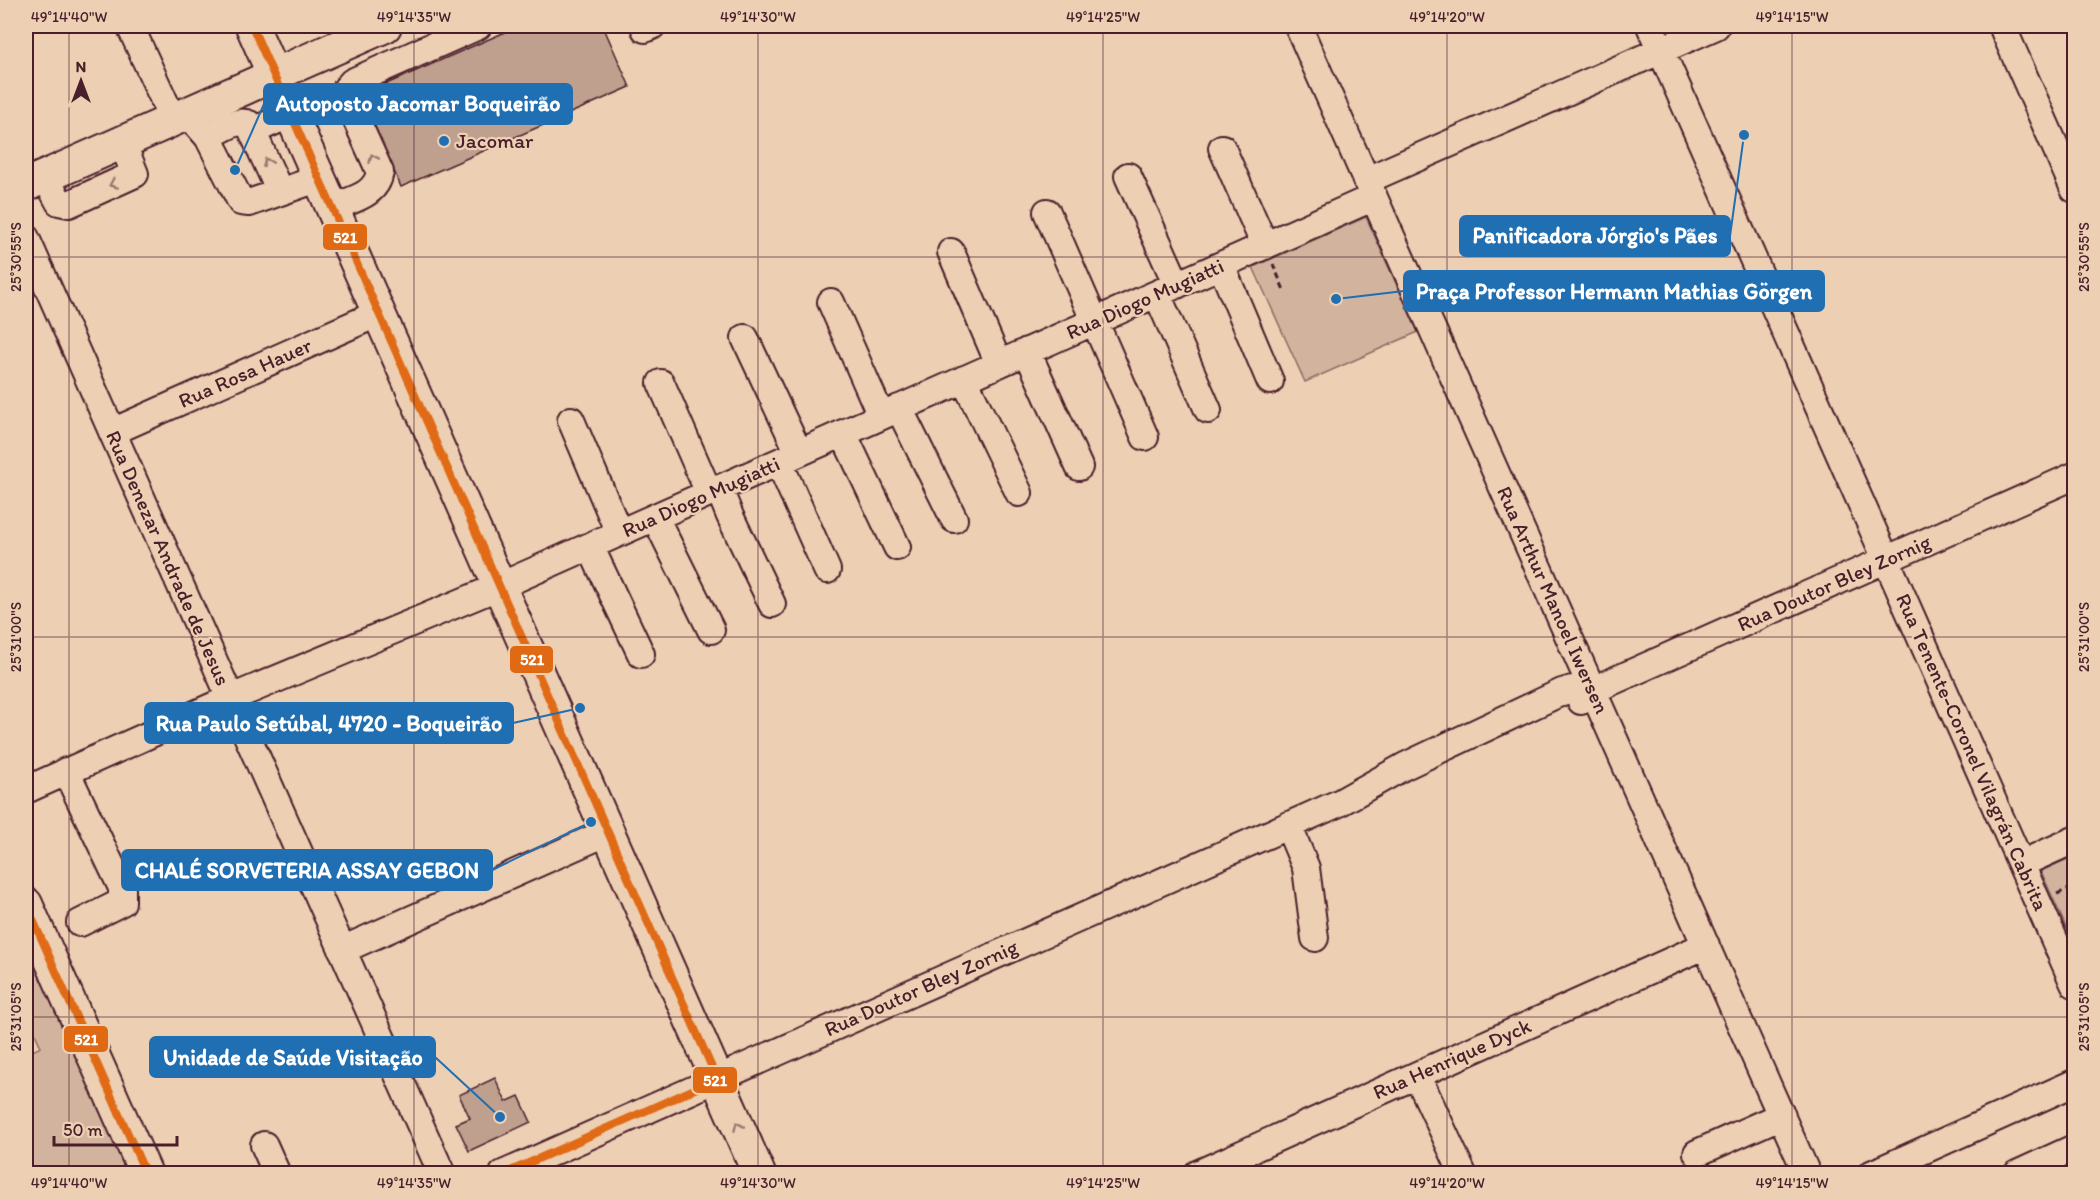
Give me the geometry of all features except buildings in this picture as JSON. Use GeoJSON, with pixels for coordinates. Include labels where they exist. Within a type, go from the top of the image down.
{"type":"FeatureCollection","features":[{"type":"Feature","properties":{"kind":"main road"},"geometry":{"type":"LineString","coordinates":[[252,26],[759,1173]]}},
{"type":"Feature","properties":{"kind":"main road"},"geometry":{"type":"LineString","coordinates":[[35,181],[385,26]]}},
{"type":"Feature","properties":{"kind":"main road"},"geometry":{"type":"LineString","coordinates":[[26,904],[146,1173]]}},
{"type":"Feature","properties":{"kind":"street"},"geometry":{"type":"LineString","coordinates":[[130,26],[180,117],[208,137],[241,201],[249,203],[320,178]]}},
{"type":"Feature","properties":{"kind":"street"},"geometry":{"type":"LineString","coordinates":[[332,208],[372,190],[378,183],[380,172],[346,97],[346,89],[352,82],[478,26]]}},
{"type":"Feature","properties":{"kind":"street","name":"Rua Arthur Manoel Iwersen"},"geometry":{"type":"LineString","coordinates":[[1298,26],[1808,1173]]}},
{"type":"Feature","properties":{"kind":"street","name":"Rua Tenente-Coronel Vilagrán Cabrita"},"geometry":{"type":"LineString","coordinates":[[1650,26],[2074,984]]}},
{"type":"Feature","properties":{"kind":"street","name":"Rua Diogo Mugiatti"},"geometry":{"type":"LineString","coordinates":[[26,790],[231,698],[500,586],[1265,246],[1370,188],[1716,26]]}},
{"type":"Feature","properties":{"kind":"street"},"geometry":{"type":"LineString","coordinates":[[2002,26],[2074,189]]}},
{"type":"Feature","properties":{"kind":"street"},"geometry":{"type":"LineString","coordinates":[[253,131],[291,114]]}},
{"type":"Feature","properties":{"kind":"street"},"geometry":{"type":"LineString","coordinates":[[208,137],[227,127],[244,122],[249,124],[280,192]]}},
{"type":"Feature","properties":{"kind":"street"},"geometry":{"type":"LineString","coordinates":[[1222,148],[1265,246]]}},
{"type":"Feature","properties":{"kind":"street"},"geometry":{"type":"LineString","coordinates":[[1128,176],[1208,410]]}},
{"type":"Feature","properties":{"kind":"street"},"geometry":{"type":"LineString","coordinates":[[1047,212],[1145,437]]}},
{"type":"Feature","properties":{"kind":"street","name":"Rua Denezar Andrade de Jesus"},"geometry":{"type":"LineString","coordinates":[[26,238],[442,1173]]}},
{"type":"Feature","properties":{"kind":"street"},"geometry":{"type":"LineString","coordinates":[[951,252],[999,364]]}},
{"type":"Feature","properties":{"kind":"street"},"geometry":{"type":"LineString","coordinates":[[1221,265],[1270,381]]}},
{"type":"Feature","properties":{"kind":"street"},"geometry":{"type":"LineString","coordinates":[[831,302],[890,412],[954,519]]}},
{"type":"Feature","properties":{"kind":"street","name":"Rua Rosa Hauer"},"geometry":{"type":"LineString","coordinates":[[112,432],[379,313]]}},
{"type":"Feature","properties":{"kind":"street"},"geometry":{"type":"LineString","coordinates":[[745,338],[827,570]]}},
{"type":"Feature","properties":{"kind":"street"},"geometry":{"type":"LineString","coordinates":[[1027,351],[1079,467]]}},
{"type":"Feature","properties":{"kind":"street"},"geometry":{"type":"LineString","coordinates":[[964,380],[1019,494]]}},
{"type":"Feature","properties":{"kind":"street"},"geometry":{"type":"LineString","coordinates":[[661,383],[714,491],[730,516],[772,604]]}},
{"type":"Feature","properties":{"kind":"street"},"geometry":{"type":"LineString","coordinates":[[571,420],[619,533]]}},
{"type":"Feature","properties":{"kind":"street"},"geometry":{"type":"LineString","coordinates":[[843,433],[897,547]]}},
{"type":"Feature","properties":{"kind":"street","name":"Rua Doutor Bley Zornig"},"geometry":{"type":"LineString","coordinates":[[503,1173],[1339,803],[1397,769],[1562,692],[1572,689],[1593,690],[2074,476]]}},
{"type":"Feature","properties":{"kind":"street"},"geometry":{"type":"LineString","coordinates":[[655,517],[711,630]]}},
{"type":"Feature","properties":{"kind":"street"},"geometry":{"type":"LineString","coordinates":[[590,546],[641,654]]}},
{"type":"Feature","properties":{"kind":"street"},"geometry":{"type":"LineString","coordinates":[[66,771],[122,888],[123,896],[122,902],[80,923]]}},
{"type":"Feature","properties":{"kind":"street"},"geometry":{"type":"LineString","coordinates":[[1288,825],[1306,868],[1315,938]]}},
{"type":"Feature","properties":{"kind":"street"},"geometry":{"type":"LineString","coordinates":[[342,950],[608,832]]}},
{"type":"Feature","properties":{"kind":"street"},"geometry":{"type":"LineString","coordinates":[[2021,864],[2074,840]]}},
{"type":"Feature","properties":{"kind":"street","name":"Rua Henrique Dyck"},"geometry":{"type":"LineString","coordinates":[[1206,1172],[1706,945]]}},
{"type":"Feature","properties":{"kind":"street"},"geometry":{"type":"LineString","coordinates":[[1418,1075],[1463,1173]]}},
{"type":"Feature","properties":{"kind":"street"},"geometry":{"type":"LineString","coordinates":[[1871,1173],[2074,1083]]}},
{"type":"Feature","properties":{"kind":"street"},"geometry":{"type":"LineString","coordinates":[[1697,1152],[1782,1115]]}},
{"type":"Feature","properties":{"kind":"street"},"geometry":{"type":"LineString","coordinates":[[264,1145],[277,1173]]}},
{"type":"Feature","properties":{"kind":"street"},"geometry":{"type":"LineString","coordinates":[[2017,1173],[2074,1148]]}},
{"type":"Feature","properties":{"kind":"path"},"geometry":{"type":"LineString","coordinates":[[1265,246],[1284,290]]}},
{"type":"Feature","properties":{"kind":"shaded area"},"geometry":{"type":"Polygon","coordinates":[[[1366,217],[1418,332],[1305,382],[1253,267],[1366,217]]]}},
{"type":"Feature","properties":{"kind":"shaded area"},"geometry":{"type":"Polygon","coordinates":[[[2074,856],[2074,945],[2041,871],[2074,856]]]}},
{"type":"Feature","properties":{"kind":"shaded area"},"geometry":{"type":"Polygon","coordinates":[[[26,898],[155,1173],[26,1173],[26,1054],[41,1047],[26,1014],[26,898]]]}},
{"type":"Feature","properties":{"kind":"transit line","name":"521"},"geometry":{"type":"LineString","coordinates":[[252,26],[717,1079],[504,1174]]}},
{"type":"Feature","properties":{"kind":"transit line","name":"521"},"geometry":{"type":"LineString","coordinates":[[26,904],[146,1174]]}},
{"type":"Feature","properties":{"kind":"place","name":"Panificadora Jórgio's Pães"},"geometry":{"type":"Point","coordinates":[1744,135]}},
{"type":"Feature","properties":{"kind":"place","name":"Jacomar"},"geometry":{"type":"Point","coordinates":[444,141]}},
{"type":"Feature","properties":{"kind":"place","name":"Autoposto Jacomar Boqueirão"},"geometry":{"type":"Point","coordinates":[235,170]}},
{"type":"Feature","properties":{"kind":"place","name":"Praça Professor Hermann Mathias Görgen"},"geometry":{"type":"Point","coordinates":[1336,299]}},
{"type":"Feature","properties":{"kind":"place","name":"Rua Paulo Setúbal, 4720 - Boqueirão"},"geometry":{"type":"Point","coordinates":[580,708]}},
{"type":"Feature","properties":{"kind":"place","name":"CHALÉ SORVETERIA ASSAY GEBON"},"geometry":{"type":"Point","coordinates":[591,822]}},
{"type":"Feature","properties":{"kind":"place","name":"Unidade de Saúde Visitação"},"geometry":{"type":"Point","coordinates":[500,1117]}}]}
